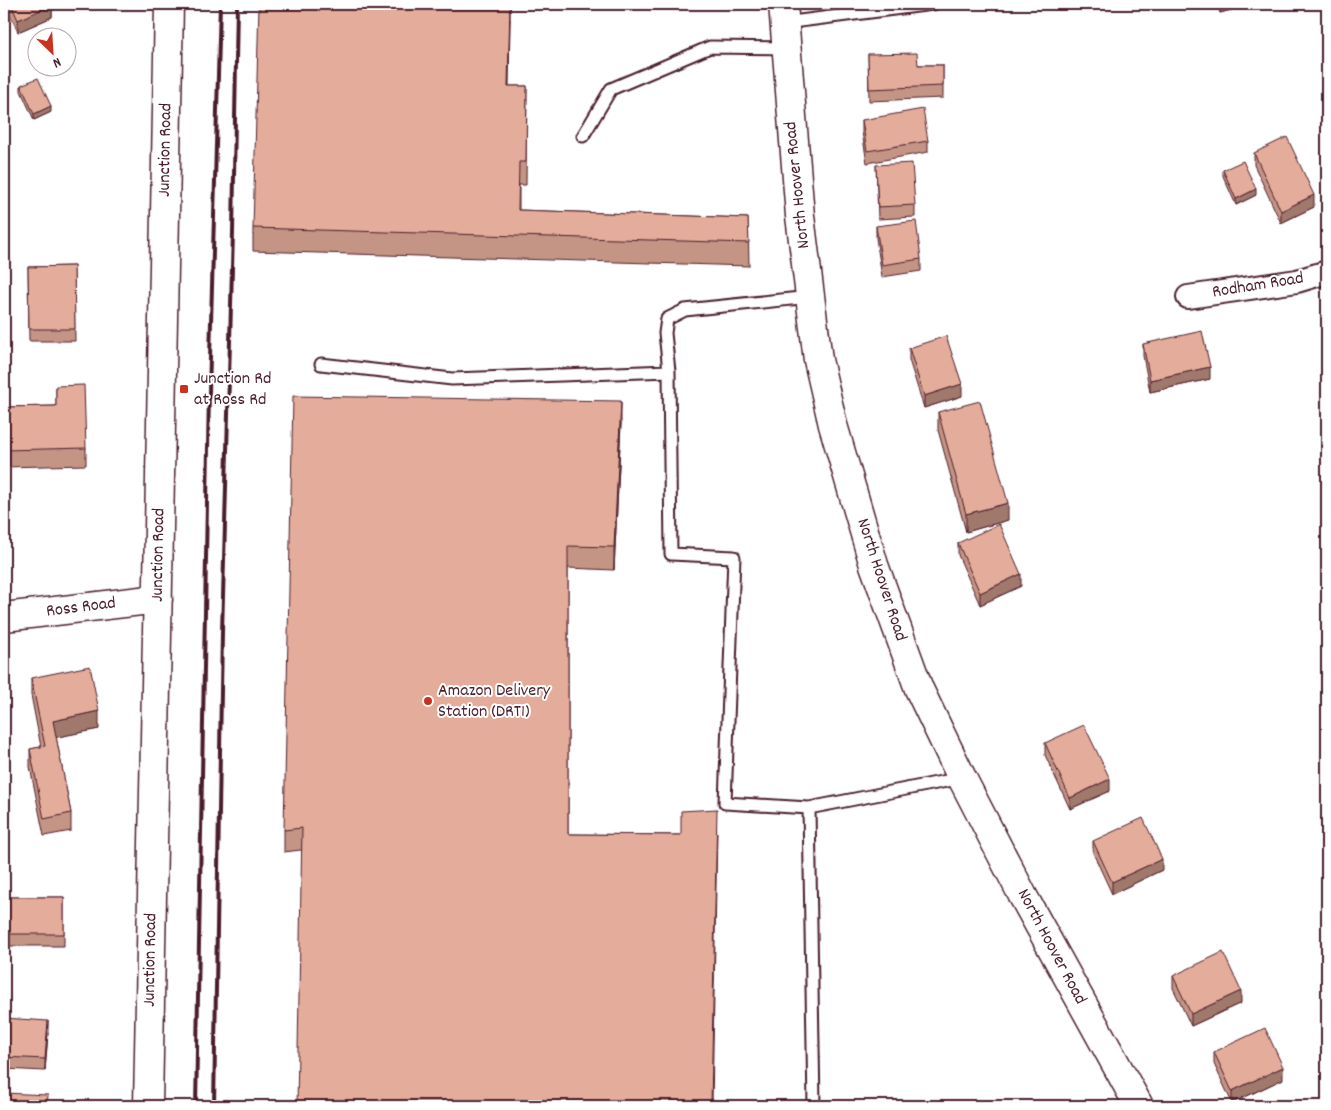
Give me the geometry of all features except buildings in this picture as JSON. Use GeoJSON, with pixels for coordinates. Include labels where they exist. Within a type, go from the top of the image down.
{"type":"FeatureCollection","features":[{"type":"Feature","properties":{"kind":"street","name":"Junction Road"},"geometry":{"type":"LineString","coordinates":[[148,1106],[169,4]]}},
{"type":"Feature","properties":{"kind":"street","name":"North Hoover Road"},"geometry":{"type":"LineString","coordinates":[[784,25],[794,147],[818,360],[833,425],[874,565],[919,689],[962,778],[1028,905],[1139,1106]]}},
{"type":"Feature","properties":{"kind":"street","name":"Rodham Road"},"geometry":{"type":"LineString","coordinates":[[1188,297],[1297,281],[1327,272]]}},
{"type":"Feature","properties":{"kind":"street","name":"Ross Road"},"geometry":{"type":"LineString","coordinates":[[4,617],[158,599]]}},
{"type":"Feature","properties":{"kind":"lane"},"geometry":{"type":"LineString","coordinates":[[583,136],[611,90],[710,47],[784,25],[933,4]]}},
{"type":"Feature","properties":{"kind":"lane"},"geometry":{"type":"LineString","coordinates":[[810,297],[686,310],[667,319],[665,333],[669,371],[670,554],[734,557],[725,804],[809,808],[962,778]]}},
{"type":"Feature","properties":{"kind":"lane"},"geometry":{"type":"LineString","coordinates":[[321,364],[452,379],[669,371]]}},
{"type":"Feature","properties":{"kind":"lane"},"geometry":{"type":"LineString","coordinates":[[809,808],[814,1106]]}},
{"type":"Feature","properties":{"kind":"railway"},"geometry":{"type":"LineString","coordinates":[[196,1106],[209,393],[220,4]]}},
{"type":"Feature","properties":{"kind":"railway"},"geometry":{"type":"LineString","coordinates":[[214,1106],[222,633],[237,4]]}},
{"type":"Feature","properties":{"kind":"place","name":"Junction Rd at Ross Rd"},"geometry":{"type":"Point","coordinates":[184,389]}},
{"type":"Feature","properties":{"kind":"place","name":"Amazon Delivery Station (DRT1)"},"geometry":{"type":"Point","coordinates":[428,701]}}]}
